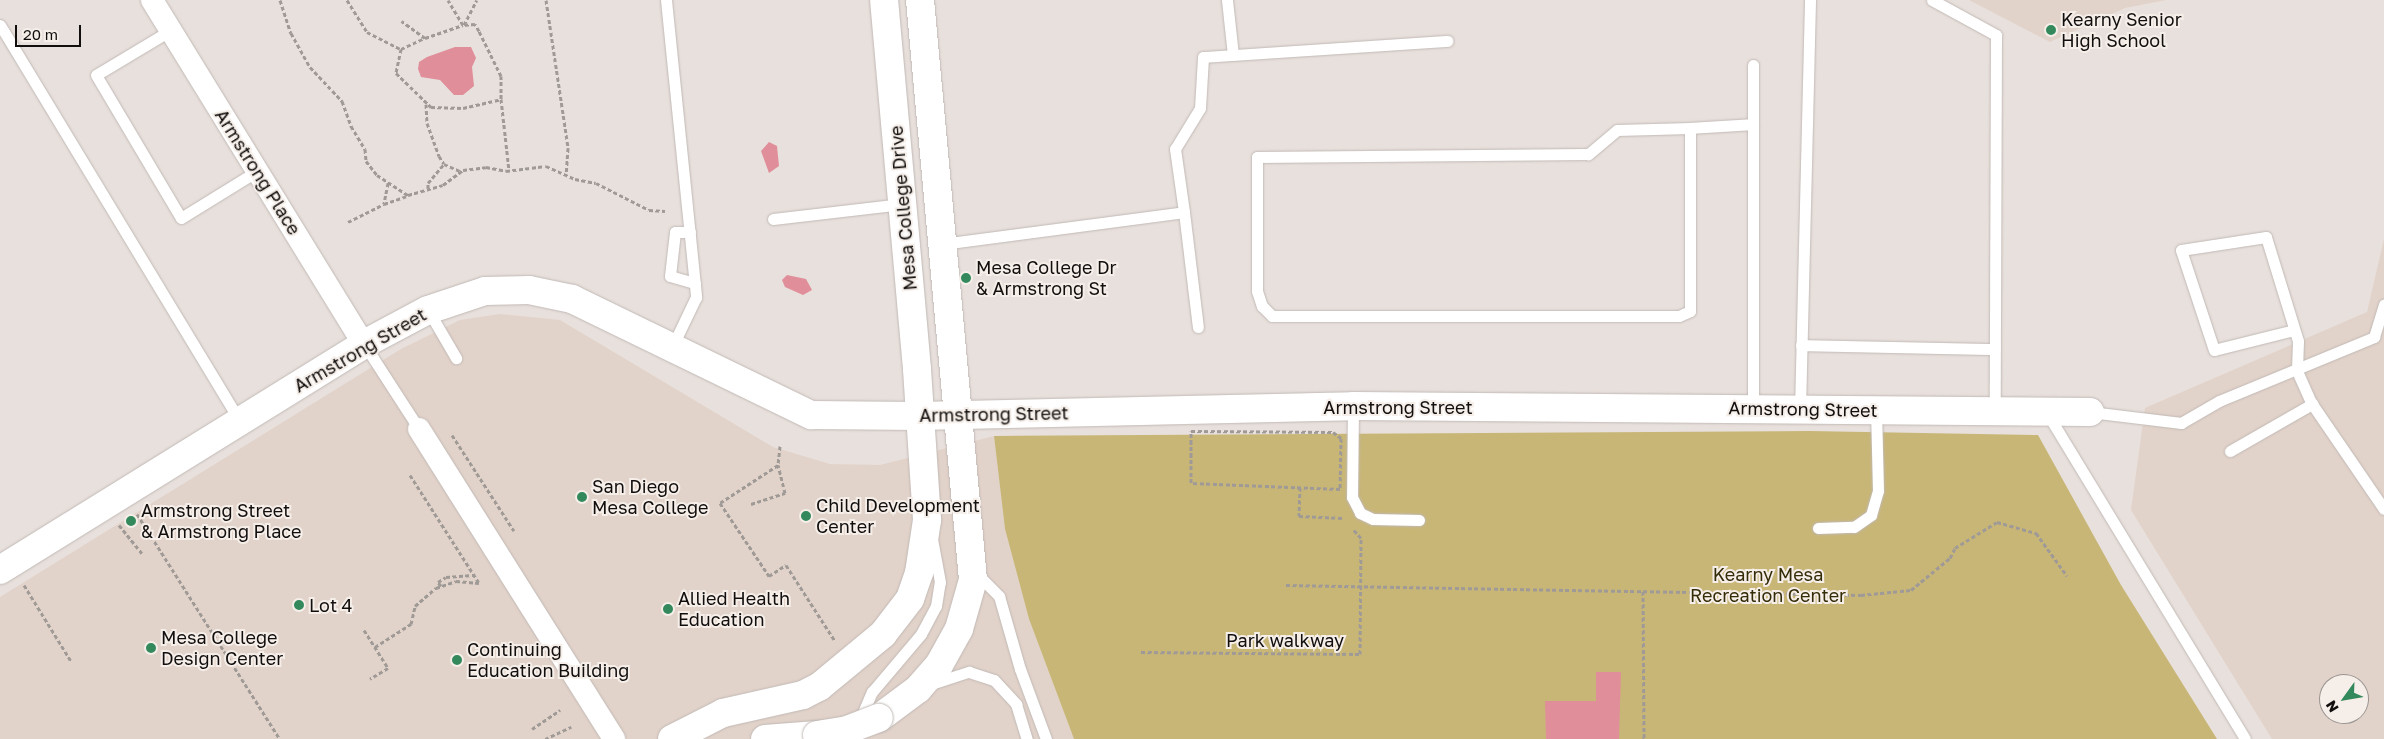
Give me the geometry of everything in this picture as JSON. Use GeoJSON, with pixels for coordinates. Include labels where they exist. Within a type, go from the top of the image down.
{"type":"FeatureCollection","features":[{"type":"Feature","properties":{"kind":"street","name":"Armstrong Place"},"geometry":{"type":"LineString","coordinates":[[152,0],[364,344]]}},
{"type":"Feature","properties":{"kind":"street","name":"Mesa College Drive"},"geometry":{"type":"LineString","coordinates":[[672,739],[723,713],[810,692],[867,650],[896,619],[910,599],[923,555],[927,520],[884,0]]}},
{"type":"Feature","properties":{"kind":"street","name":"Mesa College Drive"},"geometry":{"type":"LineString","coordinates":[[765,739],[817,736],[847,730],[879,718],[918,690],[939,665],[959,629],[971,593],[973,570],[960,415],[942,244],[920,0]]}},
{"type":"Feature","properties":{"kind":"street","name":"Armstrong Street"},"geometry":{"type":"LineString","coordinates":[[0,570],[364,344],[428,310],[485,291],[529,290],[572,299],[673,345],[811,414],[918,416],[1353,406],[2090,412]]}},
{"type":"Feature","properties":{"kind":"street"},"geometry":{"type":"LineString","coordinates":[[419,429],[614,739]]}},
{"type":"Feature","properties":{"kind":"lane"},"geometry":{"type":"LineString","coordinates":[[666,0],[696,297],[673,345]]}},
{"type":"Feature","properties":{"kind":"lane"},"geometry":{"type":"LineString","coordinates":[[1227,0],[1233,55]]}},
{"type":"Feature","properties":{"kind":"lane"},"geometry":{"type":"LineString","coordinates":[[1800,410],[1810,0]]}},
{"type":"Feature","properties":{"kind":"lane"},"geometry":{"type":"LineString","coordinates":[[1932,0],[1996,35],[1996,411]]}},
{"type":"Feature","properties":{"kind":"lane"},"geometry":{"type":"LineString","coordinates":[[0,25],[240,420]]}},
{"type":"Feature","properties":{"kind":"lane"},"geometry":{"type":"LineString","coordinates":[[171,30],[96,75],[180,218],[257,171]]}},
{"type":"Feature","properties":{"kind":"lane"},"geometry":{"type":"LineString","coordinates":[[1198,327],[1175,149],[1200,108],[1203,57],[1448,41]]}},
{"type":"Feature","properties":{"kind":"lane"},"geometry":{"type":"LineString","coordinates":[[1753,65],[1753,409]]}},
{"type":"Feature","properties":{"kind":"lane"},"geometry":{"type":"LineString","coordinates":[[1690,128],[1690,311],[1679,316],[1272,316],[1262,306],[1257,291],[1257,157],[1588,154],[1617,130],[1753,124]]}},
{"type":"Feature","properties":{"kind":"lane"},"geometry":{"type":"LineString","coordinates":[[773,219],[902,204]]}},
{"type":"Feature","properties":{"kind":"lane"},"geometry":{"type":"LineString","coordinates":[[942,244],[1184,212]]}},
{"type":"Feature","properties":{"kind":"lane"},"geometry":{"type":"LineString","coordinates":[[690,232],[675,232],[670,276],[695,283]]}},
{"type":"Feature","properties":{"kind":"lane"},"geometry":{"type":"LineString","coordinates":[[2294,330],[2214,350],[2181,250],[2266,237],[2298,341],[2297,372],[2312,404],[2384,509]]}},
{"type":"Feature","properties":{"kind":"lane"},"geometry":{"type":"LineString","coordinates":[[2090,412],[2181,423],[2219,401],[2297,372],[2374,337],[2384,305]]}},
{"type":"Feature","properties":{"kind":"lane"},"geometry":{"type":"LineString","coordinates":[[428,310],[456,358]]}},
{"type":"Feature","properties":{"kind":"lane"},"geometry":{"type":"LineString","coordinates":[[364,344],[419,429]]}},
{"type":"Feature","properties":{"kind":"lane"},"geometry":{"type":"LineString","coordinates":[[1801,345],[1995,349]]}},
{"type":"Feature","properties":{"kind":"lane"},"geometry":{"type":"LineString","coordinates":[[2230,451],[2312,404]]}},
{"type":"Feature","properties":{"kind":"lane"},"geometry":{"type":"LineString","coordinates":[[1353,406],[1352,497],[1360,513],[1373,519],[1419,520]]}},
{"type":"Feature","properties":{"kind":"lane"},"geometry":{"type":"LineString","coordinates":[[1818,528],[1854,527],[1871,516],[1878,491],[1876,410]]}},
{"type":"Feature","properties":{"kind":"lane"},"geometry":{"type":"LineString","coordinates":[[2046,412],[2245,739]]}},
{"type":"Feature","properties":{"kind":"lane"},"geometry":{"type":"LineString","coordinates":[[854,739],[872,692],[921,634],[936,606],[940,582],[927,520]]}},
{"type":"Feature","properties":{"kind":"lane"},"geometry":{"type":"LineString","coordinates":[[973,570],[999,596],[1020,669],[1046,739]]}},
{"type":"Feature","properties":{"kind":"lane"},"geometry":{"type":"LineString","coordinates":[[918,690],[960,673],[980,675],[994,680],[1016,704],[1026,739]]}},
{"type":"Feature","properties":{"kind":"path"},"geometry":{"type":"LineString","coordinates":[[280,0],[291,32],[310,67],[342,101],[351,126],[364,149],[366,161],[388,183],[408,195]]}},
{"type":"Feature","properties":{"kind":"path"},"geometry":{"type":"LineString","coordinates":[[347,0],[367,32],[400,49]]}},
{"type":"Feature","properties":{"kind":"path"},"geometry":{"type":"LineString","coordinates":[[448,0],[463,25]]}},
{"type":"Feature","properties":{"kind":"path"},"geometry":{"type":"LineString","coordinates":[[463,25],[476,0]]}},
{"type":"Feature","properties":{"kind":"path"},"geometry":{"type":"LineString","coordinates":[[546,0],[568,148],[566,175]]}},
{"type":"Feature","properties":{"kind":"path"},"geometry":{"type":"LineString","coordinates":[[402,21],[426,38]]}},
{"type":"Feature","properties":{"kind":"path"},"geometry":{"type":"LineString","coordinates":[[400,49],[463,25],[476,24],[501,76],[501,99],[509,170]]}},
{"type":"Feature","properties":{"kind":"path"},"geometry":{"type":"LineString","coordinates":[[400,49],[396,73],[431,107],[463,108],[501,99]]}},
{"type":"Feature","properties":{"kind":"path"},"geometry":{"type":"LineString","coordinates":[[426,104],[427,124],[444,164],[461,171]]}},
{"type":"Feature","properties":{"kind":"path"},"geometry":{"type":"LineString","coordinates":[[428,188],[428,183],[444,164]]}},
{"type":"Feature","properties":{"kind":"path"},"geometry":{"type":"LineString","coordinates":[[348,222],[384,204],[428,188],[443,185],[461,171],[486,167],[509,170],[546,166],[566,175],[596,183],[649,210],[665,211]]}},
{"type":"Feature","properties":{"kind":"path"},"geometry":{"type":"LineString","coordinates":[[384,204],[388,183]]}},
{"type":"Feature","properties":{"kind":"path"},"geometry":{"type":"LineString","coordinates":[[1340,489],[1191,483],[1191,431],[1333,432],[1341,438],[1341,496]]}},
{"type":"Feature","properties":{"kind":"path"},"geometry":{"type":"LineString","coordinates":[[452,435],[514,531]]}},
{"type":"Feature","properties":{"kind":"path"},"geometry":{"type":"LineString","coordinates":[[750,504],[785,493],[778,465],[780,446]]}},
{"type":"Feature","properties":{"kind":"path"},"geometry":{"type":"LineString","coordinates":[[778,465],[720,503],[769,576],[786,565],[836,642]]}},
{"type":"Feature","properties":{"kind":"path"},"geometry":{"type":"LineString","coordinates":[[374,647],[411,624],[415,606],[441,586],[456,581],[480,583],[410,475]]}},
{"type":"Feature","properties":{"kind":"path"},"geometry":{"type":"LineString","coordinates":[[1300,487],[1299,516],[1344,519],[1343,512]]}},
{"type":"Feature","properties":{"kind":"path"},"geometry":{"type":"LineString","coordinates":[[136,513],[280,739]]}},
{"type":"Feature","properties":{"kind":"path","name":"Park walkway"},"geometry":{"type":"LineString","coordinates":[[1142,652],[1360,654],[1361,538],[1344,519]]}},
{"type":"Feature","properties":{"kind":"path"},"geometry":{"type":"LineString","coordinates":[[1286,585],[1861,595],[1911,590],[1950,558],[1955,548],[1997,522],[2036,533],[2068,576]]}},
{"type":"Feature","properties":{"kind":"path"},"geometry":{"type":"LineString","coordinates":[[119,525],[142,555]]}},
{"type":"Feature","properties":{"kind":"path"},"geometry":{"type":"LineString","coordinates":[[441,586],[438,582],[446,577],[474,575]]}},
{"type":"Feature","properties":{"kind":"path"},"geometry":{"type":"LineString","coordinates":[[24,585],[71,661]]}},
{"type":"Feature","properties":{"kind":"path"},"geometry":{"type":"LineString","coordinates":[[1643,591],[1644,739]]}},
{"type":"Feature","properties":{"kind":"path"},"geometry":{"type":"LineString","coordinates":[[364,630],[388,668],[370,679]]}},
{"type":"Feature","properties":{"kind":"path"},"geometry":{"type":"LineString","coordinates":[[532,728],[560,710]]}},
{"type":"Feature","properties":{"kind":"path"},"geometry":{"type":"LineString","coordinates":[[545,739],[554,737],[571,727]]}},
{"type":"Feature","properties":{"kind":"shaded area","name":"Kearny Senior High School"},"geometry":{"type":"Polygon","coordinates":[[[1969,0],[2166,0],[2125,8],[2050,42],[1969,0]]]}},
{"type":"Feature","properties":{"kind":"shaded area"},"geometry":{"type":"Polygon","coordinates":[[[455,47],[471,47],[476,58],[472,67],[474,86],[463,95],[454,95],[440,80],[421,77],[418,69],[419,62],[427,57],[455,47]]]}},
{"type":"Feature","properties":{"kind":"shaded area"},"geometry":{"type":"Polygon","coordinates":[[[769,142],[777,146],[779,166],[769,173],[761,151],[769,142]]]}},
{"type":"Feature","properties":{"kind":"shaded area"},"geometry":{"type":"Polygon","coordinates":[[[2384,239],[2384,739],[2272,739],[2131,510],[2145,408],[2367,312],[2384,239]]]}},
{"type":"Feature","properties":{"kind":"shaded area"},"geometry":{"type":"Polygon","coordinates":[[[787,275],[806,279],[812,290],[803,295],[785,287],[782,280],[787,275]]]}},
{"type":"Feature","properties":{"kind":"shaded area","name":"San Diego Mesa College"},"geometry":{"type":"Polygon","coordinates":[[[500,314],[560,320],[773,447],[830,464],[880,465],[994,436],[1005,529],[1029,619],[1074,739],[0,739],[0,597],[401,349],[460,320],[500,314]]]}},
{"type":"Feature","properties":{"kind":"shaded area"},"geometry":{"type":"Polygon","coordinates":[[[1596,672],[1621,672],[1619,739],[1546,739],[1545,701],[1596,701],[1596,672]]]}},
{"type":"Feature","properties":{"kind":"green space","name":"Kearny Mesa Recreation Center"},"geometry":{"type":"Polygon","coordinates":[[[1809,431],[2038,435],[2121,585],[2217,739],[1074,739],[1029,619],[1005,529],[994,436],[1809,431]]]}},
{"type":"Feature","properties":{"kind":"place","name":"Kearny Senior High School"},"geometry":{"type":"Point","coordinates":[2051,30]}},
{"type":"Feature","properties":{"kind":"place","name":"Mesa College Dr & Armstrong St"},"geometry":{"type":"Point","coordinates":[966,278]}},
{"type":"Feature","properties":{"kind":"place","name":"San Diego Mesa College"},"geometry":{"type":"Point","coordinates":[582,497]}},
{"type":"Feature","properties":{"kind":"place","name":"Child Development Center"},"geometry":{"type":"Point","coordinates":[806,516]}},
{"type":"Feature","properties":{"kind":"place","name":"Armstrong Street & Armstrong Place"},"geometry":{"type":"Point","coordinates":[131,521]}},
{"type":"Feature","properties":{"kind":"place","name":"Lot 4"},"geometry":{"type":"Point","coordinates":[299,605]}},
{"type":"Feature","properties":{"kind":"place","name":"Allied Health Education"},"geometry":{"type":"Point","coordinates":[668,609]}},
{"type":"Feature","properties":{"kind":"place","name":"Mesa College Design Center"},"geometry":{"type":"Point","coordinates":[151,648]}},
{"type":"Feature","properties":{"kind":"place","name":"Continuing Education Building"},"geometry":{"type":"Point","coordinates":[457,660]}}]}
